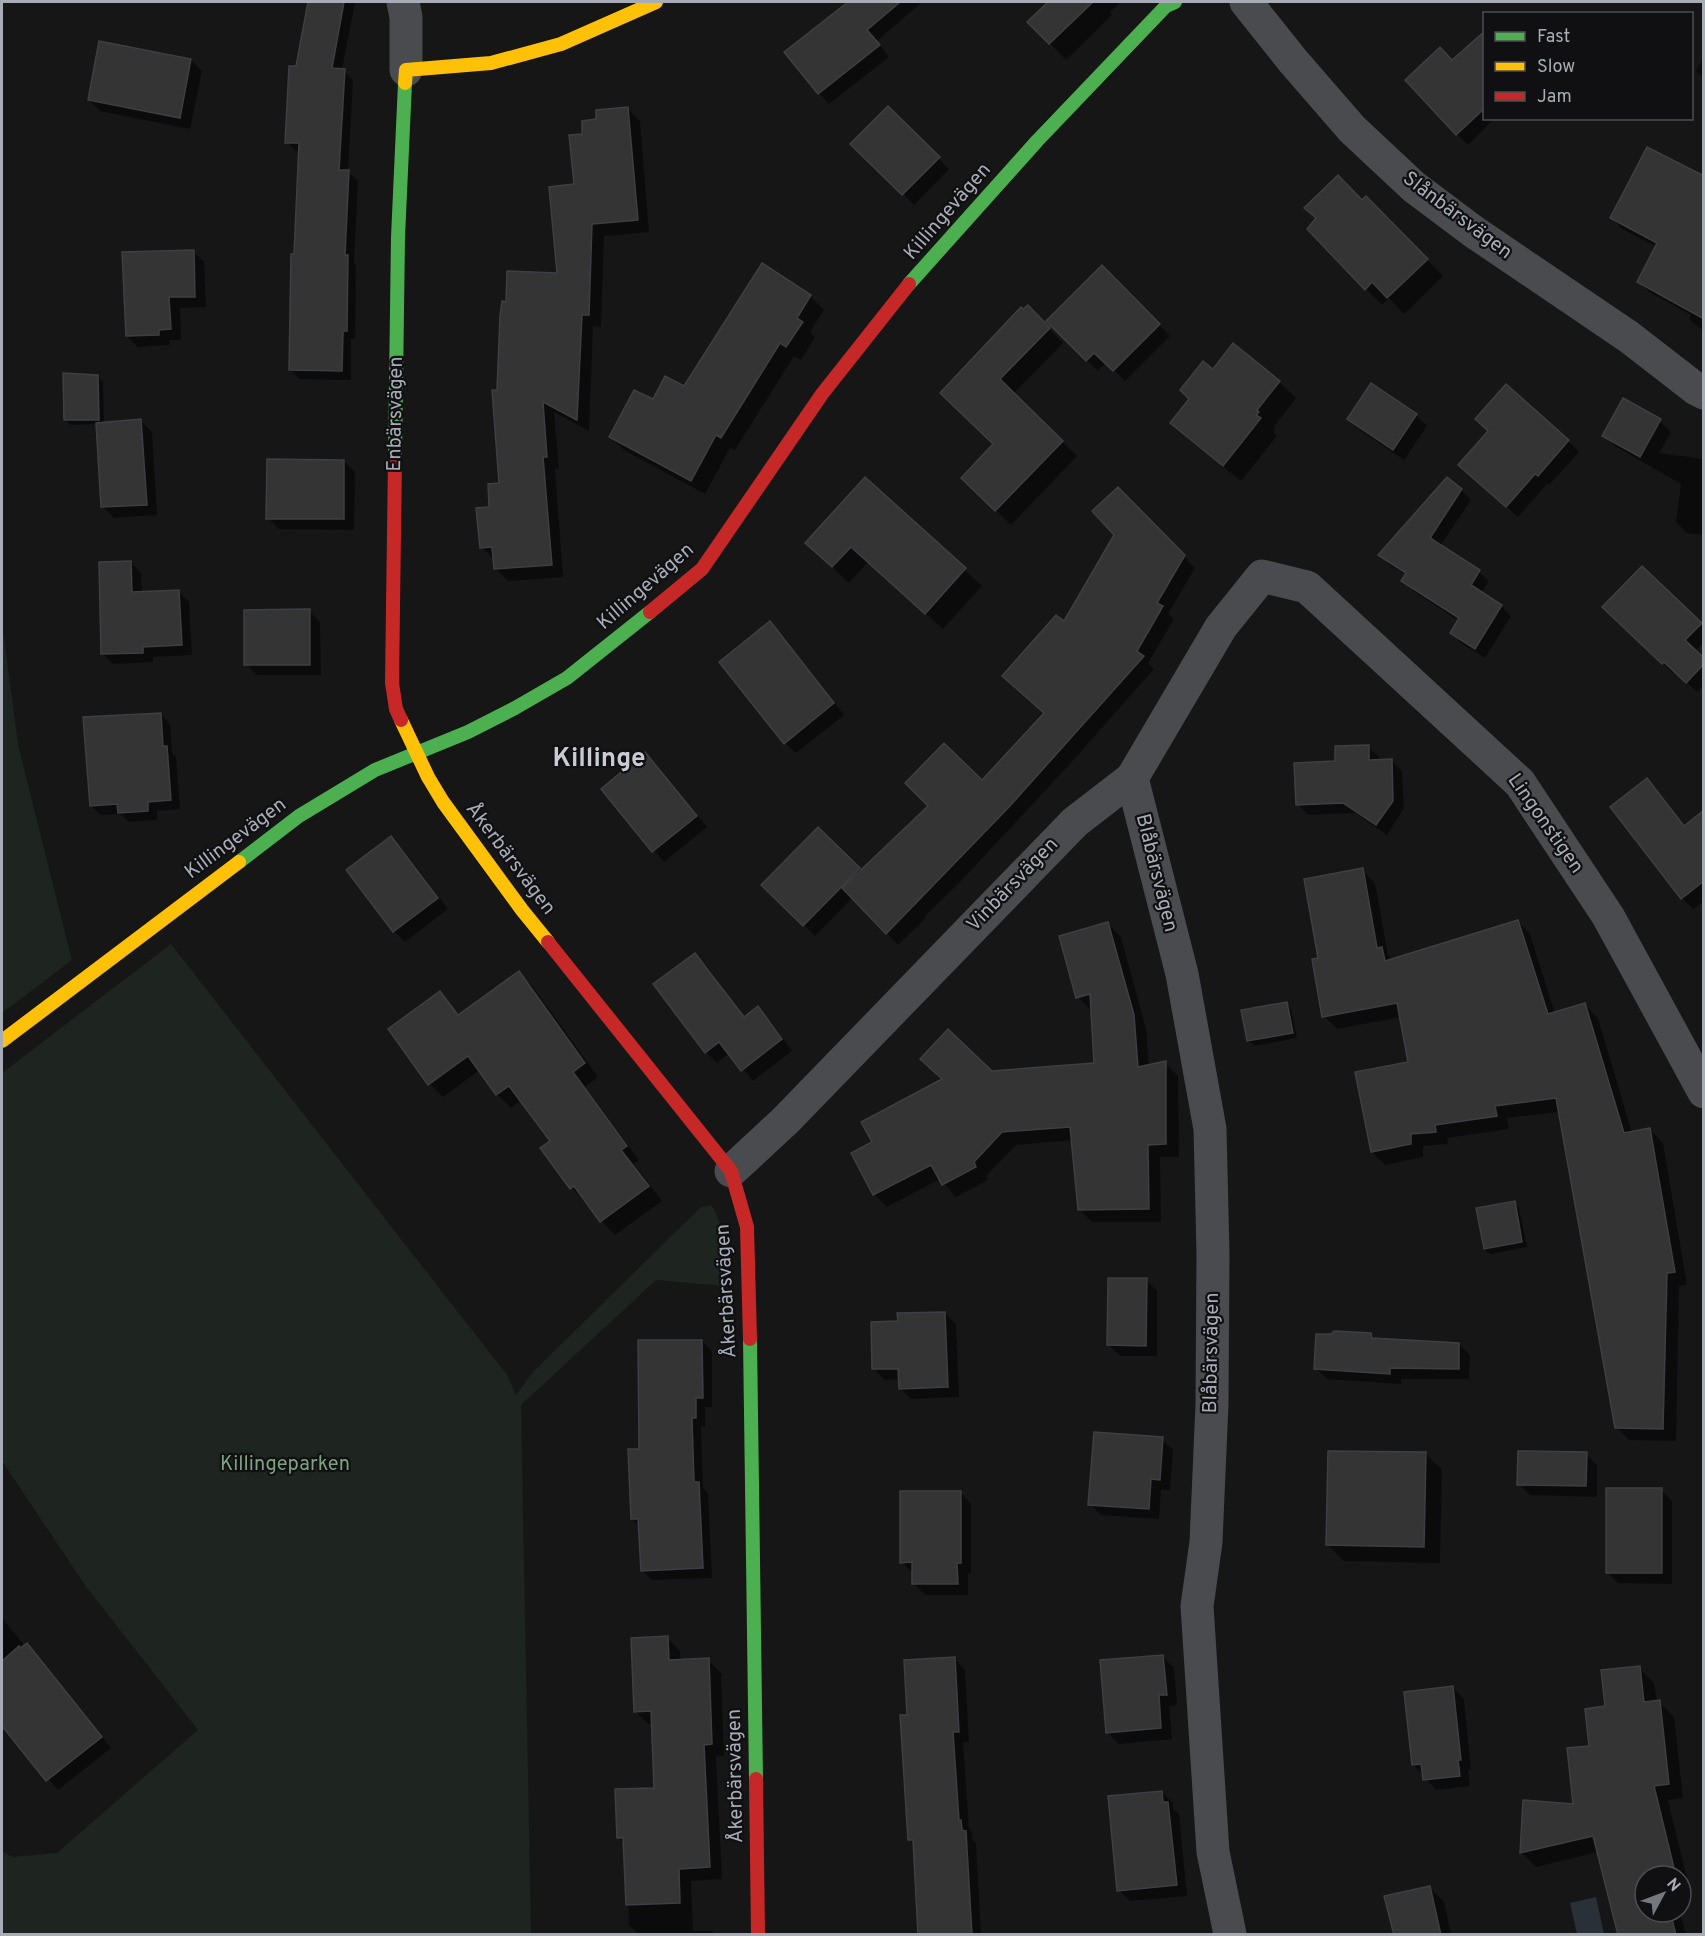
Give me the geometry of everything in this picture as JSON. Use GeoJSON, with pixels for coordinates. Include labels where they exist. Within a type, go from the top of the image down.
{"type":"FeatureCollection","features":[{"type":"Feature","properties":{"kind":"street","name":"Enbärsvägen"},"geometry":{"type":"LineString","coordinates":[[403,2],[406,17],[406,70],[398,237],[393,683],[396,709],[416,754]]}},
{"type":"Feature","properties":{"kind":"street"},"geometry":{"type":"LineString","coordinates":[[406,70],[491,63],[561,44],[656,2]]}},
{"type":"Feature","properties":{"kind":"street","name":"Killingevägen"},"geometry":{"type":"LineString","coordinates":[[2,1041],[299,816],[375,770],[468,732],[567,678],[702,569],[822,394],[906,288],[1036,141],[1166,6],[1175,2]]}},
{"type":"Feature","properties":{"kind":"street","name":"Slånbärsvägen"},"geometry":{"type":"LineString","coordinates":[[1246,2],[1352,129],[1414,187],[1474,232],[1629,337],[1704,393]]}},
{"type":"Feature","properties":{"kind":"street","name":"Vinbärsvägen"},"geometry":{"type":"LineString","coordinates":[[731,1171],[785,1121],[1075,822],[1132,778],[1221,627],[1262,576]]}},
{"type":"Feature","properties":{"kind":"street","name":"Lingonstigen"},"geometry":{"type":"LineString","coordinates":[[1262,576],[1307,587],[1520,783],[1608,916],[1704,1092]]}},
{"type":"Feature","properties":{"kind":"street","name":"Åkerbärsvägen"},"geometry":{"type":"LineString","coordinates":[[416,754],[443,802],[522,910],[731,1171],[747,1227],[749,1283],[758,1935]]}},
{"type":"Feature","properties":{"kind":"street","name":"Blåbärsvägen"},"geometry":{"type":"LineString","coordinates":[[1132,778],[1182,974],[1210,1129],[1213,1253],[1212,1404],[1206,1542],[1197,1606],[1213,1852],[1230,1935]]}},
{"type":"Feature","properties":{"kind":"green space"},"geometry":{"type":"Polygon","coordinates":[[[2,623],[18,744],[72,960],[2,1013],[2,623]]]}},
{"type":"Feature","properties":{"kind":"green space","name":"Killingeparken"},"geometry":{"type":"Polygon","coordinates":[[[171,944],[507,1375],[516,1395],[533,1372],[701,1207],[711,1205],[720,1223],[725,1286],[656,1280],[521,1405],[531,1934],[2,1934],[2,1851],[12,1857],[57,1853],[198,1730],[85,1585],[2,1461],[2,1073],[171,944]]]}},
{"type":"Feature","properties":{"kind":"shaded area"},"geometry":{"type":"Polygon","coordinates":[[[1596,1897],[1604,1934],[1577,1934],[1570,1903],[1596,1897]]]}},
{"type":"Feature","properties":{"kind":"building"},"geometry":{"type":"Polygon","coordinates":[[[308,2],[344,2],[332,68],[345,69],[339,170],[349,170],[345,255],[348,255],[347,331],[343,331],[342,371],[289,370],[291,254],[294,254],[299,143],[285,143],[289,66],[296,66],[308,2]]]}},
{"type":"Feature","properties":{"kind":"building"},"geometry":{"type":"Polygon","coordinates":[[[848,2],[900,2],[867,30],[880,45],[818,94],[784,52],[848,2]]]}},
{"type":"Feature","properties":{"kind":"building"},"geometry":{"type":"Polygon","coordinates":[[[1048,2],[1093,2],[1049,44],[1027,22],[1048,2]]]}},
{"type":"Feature","properties":{"kind":"building"},"geometry":{"type":"Polygon","coordinates":[[[1483,33],[1483,110],[1456,135],[1405,80],[1440,47],[1452,60],[1483,33]]]}},
{"type":"Feature","properties":{"kind":"building"},"geometry":{"type":"Polygon","coordinates":[[[99,41],[191,59],[180,118],[88,100],[99,41]]]}},
{"type":"Feature","properties":{"kind":"building"},"geometry":{"type":"Polygon","coordinates":[[[888,106],[940,157],[902,195],[850,144],[888,106]]]}},
{"type":"Feature","properties":{"kind":"building"},"geometry":{"type":"Polygon","coordinates":[[[628,107],[638,220],[592,224],[589,315],[582,315],[577,420],[543,402],[547,457],[543,457],[552,565],[494,569],[492,547],[480,548],[476,508],[489,507],[488,484],[499,483],[492,390],[497,390],[500,316],[502,301],[506,302],[507,271],[557,273],[549,187],[574,184],[569,135],[582,134],[582,121],[596,119],[596,110],[628,107]]]}},
{"type":"Feature","properties":{"kind":"building"},"geometry":{"type":"Polygon","coordinates":[[[1647,147],[1704,176],[1704,319],[1637,282],[1657,243],[1610,218],[1647,147]]]}},
{"type":"Feature","properties":{"kind":"building"},"geometry":{"type":"Polygon","coordinates":[[[1338,175],[1362,200],[1366,196],[1428,259],[1387,298],[1372,282],[1365,290],[1307,229],[1316,218],[1304,208],[1338,175]]]}},
{"type":"Feature","properties":{"kind":"building"},"geometry":{"type":"Polygon","coordinates":[[[194,250],[195,297],[169,297],[171,329],[159,330],[159,335],[126,336],[122,252],[194,250]]]}},
{"type":"Feature","properties":{"kind":"building"},"geometry":{"type":"Polygon","coordinates":[[[762,263],[811,295],[797,318],[803,322],[786,347],[780,343],[721,438],[716,435],[691,481],[609,437],[634,390],[653,399],[665,376],[684,386],[762,263]]]}},
{"type":"Feature","properties":{"kind":"building"},"geometry":{"type":"Polygon","coordinates":[[[1102,265],[1160,324],[1113,371],[1094,353],[1086,361],[1046,321],[1102,265]]]}},
{"type":"Feature","properties":{"kind":"building"},"geometry":{"type":"Polygon","coordinates":[[[1028,305],[1050,328],[1000,379],[1063,441],[995,511],[961,478],[993,444],[940,393],[1021,307],[1023,309],[1028,305]]]}},
{"type":"Feature","properties":{"kind":"building"},"geometry":{"type":"Polygon","coordinates":[[[1233,343],[1280,381],[1257,410],[1259,412],[1256,415],[1261,418],[1223,466],[1170,423],[1189,399],[1180,390],[1203,361],[1213,369],[1233,343]]]}},
{"type":"Feature","properties":{"kind":"building"},"geometry":{"type":"Polygon","coordinates":[[[63,373],[98,375],[99,420],[64,420],[63,373]]]}},
{"type":"Feature","properties":{"kind":"building"},"geometry":{"type":"Polygon","coordinates":[[[1371,383],[1417,414],[1393,450],[1347,419],[1371,383]]]}},
{"type":"Feature","properties":{"kind":"building"},"geometry":{"type":"Polygon","coordinates":[[[1506,384],[1569,440],[1538,476],[1535,474],[1506,507],[1458,465],[1488,431],[1475,419],[1506,384]]]}},
{"type":"Feature","properties":{"kind":"building"},"geometry":{"type":"Polygon","coordinates":[[[1623,398],[1661,419],[1640,457],[1602,436],[1623,398]]]}},
{"type":"Feature","properties":{"kind":"building"},"geometry":{"type":"Polygon","coordinates":[[[141,419],[147,505],[101,507],[96,423],[141,419]]]}},
{"type":"Feature","properties":{"kind":"building"},"geometry":{"type":"Polygon","coordinates":[[[267,459],[344,460],[344,519],[266,519],[267,459]]]}},
{"type":"Feature","properties":{"kind":"building"},"geometry":{"type":"Polygon","coordinates":[[[865,477],[966,568],[925,614],[851,547],[832,567],[805,543],[865,477]]]}},
{"type":"Feature","properties":{"kind":"building"},"geometry":{"type":"Polygon","coordinates":[[[1447,477],[1462,489],[1430,538],[1480,570],[1471,585],[1502,605],[1475,649],[1450,633],[1459,618],[1401,581],[1406,573],[1378,555],[1447,477]]]}},
{"type":"Feature","properties":{"kind":"building"},"geometry":{"type":"Polygon","coordinates":[[[1118,487],[1185,555],[1157,603],[1163,606],[1137,651],[1144,656],[1009,807],[886,934],[842,888],[928,806],[905,783],[944,743],[982,780],[1044,713],[1002,676],[1056,615],[1064,621],[1114,535],[1092,511],[1118,487]]]}},
{"type":"Feature","properties":{"kind":"building"},"geometry":{"type":"Polygon","coordinates":[[[131,561],[132,592],[179,590],[182,645],[143,647],[143,653],[101,654],[99,562],[131,561]]]}},
{"type":"Feature","properties":{"kind":"building"},"geometry":{"type":"Polygon","coordinates":[[[1642,566],[1702,623],[1685,640],[1704,658],[1704,664],[1686,683],[1664,662],[1662,664],[1602,607],[1642,566]]]}},
{"type":"Feature","properties":{"kind":"building"},"geometry":{"type":"Polygon","coordinates":[[[310,609],[310,665],[244,665],[244,610],[310,609]]]}},
{"type":"Feature","properties":{"kind":"building"},"geometry":{"type":"Polygon","coordinates":[[[770,621],[834,703],[784,744],[719,662],[770,621]]]}},
{"type":"Feature","properties":{"kind":"building"},"geometry":{"type":"Polygon","coordinates":[[[161,713],[163,746],[167,746],[171,800],[148,802],[148,811],[118,813],[117,804],[90,806],[83,717],[161,713]]]}},
{"type":"Feature","properties":{"kind":"building"},"geometry":{"type":"Polygon","coordinates":[[[1369,745],[1369,760],[1392,759],[1393,801],[1376,825],[1343,803],[1296,805],[1294,763],[1335,761],[1335,746],[1369,745]]]}},
{"type":"Feature","properties":{"kind":"building"},"geometry":{"type":"Polygon","coordinates":[[[645,752],[697,816],[652,852],[601,789],[645,752]]]}},
{"type":"Feature","properties":{"kind":"building"},"geometry":{"type":"Polygon","coordinates":[[[1647,778],[1684,826],[1704,810],[1704,881],[1681,899],[1610,807],[1647,778]]]}},
{"type":"Feature","properties":{"kind":"building"},"geometry":{"type":"Polygon","coordinates":[[[818,827],[860,868],[803,926],[761,885],[818,827]]]}},
{"type":"Feature","properties":{"kind":"building"},"geometry":{"type":"Polygon","coordinates":[[[391,836],[438,898],[393,932],[346,870],[391,836]]]}},
{"type":"Feature","properties":{"kind":"building"},"geometry":{"type":"Polygon","coordinates":[[[1363,868],[1377,948],[1382,947],[1385,961],[1518,920],[1548,1014],[1585,1003],[1624,1133],[1650,1128],[1675,1272],[1667,1273],[1663,1429],[1615,1428],[1556,1098],[1495,1106],[1497,1116],[1435,1125],[1436,1132],[1411,1134],[1411,1144],[1371,1152],[1355,1072],[1408,1062],[1397,1003],[1322,1017],[1312,959],[1318,958],[1304,879],[1363,868]]]}},
{"type":"Feature","properties":{"kind":"building"},"geometry":{"type":"Polygon","coordinates":[[[1108,922],[1134,1015],[1138,1067],[1166,1061],[1166,1144],[1148,1145],[1149,1209],[1078,1210],[1070,1127],[1002,1132],[974,1162],[976,1167],[942,1185],[931,1165],[873,1195],[851,1153],[872,1142],[861,1122],[942,1079],[920,1059],[948,1029],[992,1071],[1094,1063],[1090,994],[1076,998],[1059,936],[1108,922]]]}},
{"type":"Feature","properties":{"kind":"building"},"geometry":{"type":"Polygon","coordinates":[[[695,953],[744,1017],[758,1006],[782,1039],[741,1071],[719,1042],[705,1053],[653,984],[695,953]]]}},
{"type":"Feature","properties":{"kind":"building"},"geometry":{"type":"Polygon","coordinates":[[[519,971],[585,1063],[573,1072],[627,1146],[621,1150],[649,1186],[600,1222],[574,1186],[570,1189],[540,1148],[550,1141],[509,1086],[496,1095],[468,1056],[428,1085],[388,1029],[440,991],[458,1015],[519,971]]]}},
{"type":"Feature","properties":{"kind":"building"},"geometry":{"type":"Polygon","coordinates":[[[1287,1002],[1293,1033],[1247,1041],[1241,1010],[1287,1002]]]}},
{"type":"Feature","properties":{"kind":"building"},"geometry":{"type":"Polygon","coordinates":[[[1515,1201],[1522,1242],[1484,1249],[1476,1208],[1515,1201]]]}},
{"type":"Feature","properties":{"kind":"building"},"geometry":{"type":"Polygon","coordinates":[[[1108,1278],[1147,1278],[1146,1346],[1107,1345],[1108,1278]]]}},
{"type":"Feature","properties":{"kind":"building"},"geometry":{"type":"Polygon","coordinates":[[[945,1312],[948,1387],[899,1389],[898,1369],[872,1369],[871,1322],[898,1321],[897,1313],[945,1312]]]}},
{"type":"Feature","properties":{"kind":"building"},"geometry":{"type":"Polygon","coordinates":[[[1334,1331],[1371,1333],[1372,1338],[1459,1343],[1459,1369],[1390,1368],[1390,1374],[1314,1369],[1316,1334],[1331,1334],[1334,1331]]]}},
{"type":"Feature","properties":{"kind":"building"},"geometry":{"type":"Polygon","coordinates":[[[638,1340],[702,1340],[703,1398],[696,1398],[696,1418],[692,1418],[694,1482],[699,1482],[703,1568],[641,1571],[638,1519],[631,1519],[628,1449],[639,1449],[638,1340]]]}},
{"type":"Feature","properties":{"kind":"building"},"geometry":{"type":"Polygon","coordinates":[[[1094,1432],[1163,1437],[1160,1480],[1151,1479],[1149,1509],[1088,1505],[1094,1432]]]}},
{"type":"Feature","properties":{"kind":"building"},"geometry":{"type":"Polygon","coordinates":[[[1328,1451],[1426,1452],[1424,1547],[1326,1545],[1328,1451]]]}},
{"type":"Feature","properties":{"kind":"building"},"geometry":{"type":"Polygon","coordinates":[[[1518,1451],[1587,1452],[1586,1486],[1517,1485],[1518,1451]]]}},
{"type":"Feature","properties":{"kind":"building"},"geometry":{"type":"Polygon","coordinates":[[[1606,1488],[1662,1488],[1662,1573],[1606,1573],[1606,1488]]]}},
{"type":"Feature","properties":{"kind":"building"},"geometry":{"type":"Polygon","coordinates":[[[900,1491],[961,1491],[961,1563],[957,1563],[958,1584],[912,1584],[912,1562],[900,1563],[900,1491]]]}},
{"type":"Feature","properties":{"kind":"building"},"geometry":{"type":"Polygon","coordinates":[[[668,1636],[669,1660],[709,1658],[712,1744],[704,1745],[710,1867],[679,1869],[680,1903],[626,1905],[623,1838],[617,1838],[615,1789],[654,1788],[651,1711],[634,1712],[631,1638],[668,1636]]]}},
{"type":"Feature","properties":{"kind":"building"},"geometry":{"type":"Polygon","coordinates":[[[27,1643],[102,1737],[46,1781],[2,1726],[2,1661],[19,1646],[20,1648],[27,1643]]]}},
{"type":"Feature","properties":{"kind":"building"},"geometry":{"type":"Polygon","coordinates":[[[1163,1655],[1167,1695],[1159,1695],[1161,1728],[1106,1733],[1100,1660],[1163,1655]]]}},
{"type":"Feature","properties":{"kind":"building"},"geometry":{"type":"Polygon","coordinates":[[[955,1657],[959,1732],[953,1732],[959,1820],[961,1820],[962,1830],[966,1831],[972,1935],[918,1935],[913,1840],[908,1840],[900,1715],[907,1715],[904,1660],[955,1657]]]}},
{"type":"Feature","properties":{"kind":"building"},"geometry":{"type":"Polygon","coordinates":[[[1640,1666],[1644,1702],[1660,1700],[1669,1784],[1654,1786],[1673,1864],[1633,1864],[1633,1924],[1673,1924],[1676,1935],[1618,1935],[1593,1836],[1520,1853],[1523,1800],[1573,1804],[1567,1748],[1589,1746],[1585,1709],[1605,1706],[1601,1670],[1640,1666]]]}},
{"type":"Feature","properties":{"kind":"building"},"geometry":{"type":"Polygon","coordinates":[[[1453,1686],[1461,1760],[1458,1760],[1460,1776],[1423,1780],[1421,1764],[1412,1765],[1404,1692],[1453,1686]]]}},
{"type":"Feature","properties":{"kind":"building"},"geometry":{"type":"Polygon","coordinates":[[[1162,1791],[1163,1802],[1168,1802],[1177,1885],[1117,1891],[1108,1796],[1162,1791]]]}},
{"type":"Feature","properties":{"kind":"building"},"geometry":{"type":"Polygon","coordinates":[[[1430,1886],[1441,1935],[1394,1935],[1384,1896],[1430,1886]]]}},
{"type":"Feature","properties":{"kind":"traffic: fast"},"geometry":{"type":"LineString","coordinates":[[909,284],[1037,141],[1166,6],[1175,2]]}},
{"type":"Feature","properties":{"kind":"traffic: fast"},"geometry":{"type":"LineString","coordinates":[[395,458],[398,237],[405,83]]}},
{"type":"Feature","properties":{"kind":"traffic: fast"},"geometry":{"type":"LineString","coordinates":[[239,862],[299,816],[375,770],[468,732],[567,678],[650,612]]}},
{"type":"Feature","properties":{"kind":"traffic: fast"},"geometry":{"type":"LineString","coordinates":[[750,1339],[756,1779]]}},
{"type":"Feature","properties":{"kind":"traffic: slow"},"geometry":{"type":"LineString","coordinates":[[405,83],[406,70],[491,63],[561,44],[656,2]]}},
{"type":"Feature","properties":{"kind":"traffic: slow"},"geometry":{"type":"LineString","coordinates":[[401,720],[428,777],[443,802],[548,942]]}},
{"type":"Feature","properties":{"kind":"traffic: slow"},"geometry":{"type":"LineString","coordinates":[[2,1041],[239,862]]}},
{"type":"Feature","properties":{"kind":"traffic: jam"},"geometry":{"type":"LineString","coordinates":[[650,612],[702,569],[822,394],[909,284]]}},
{"type":"Feature","properties":{"kind":"traffic: jam"},"geometry":{"type":"LineString","coordinates":[[395,458],[392,683],[396,709],[401,720]]}},
{"type":"Feature","properties":{"kind":"traffic: jam"},"geometry":{"type":"LineString","coordinates":[[548,942],[731,1171],[747,1227],[750,1339]]}},
{"type":"Feature","properties":{"kind":"traffic: jam"},"geometry":{"type":"LineString","coordinates":[[756,1779],[758,1934]]}},
{"type":"Feature","properties":{"kind":"district","name":"Killinge"},"geometry":{"type":"Point","coordinates":[599,759]}}]}
